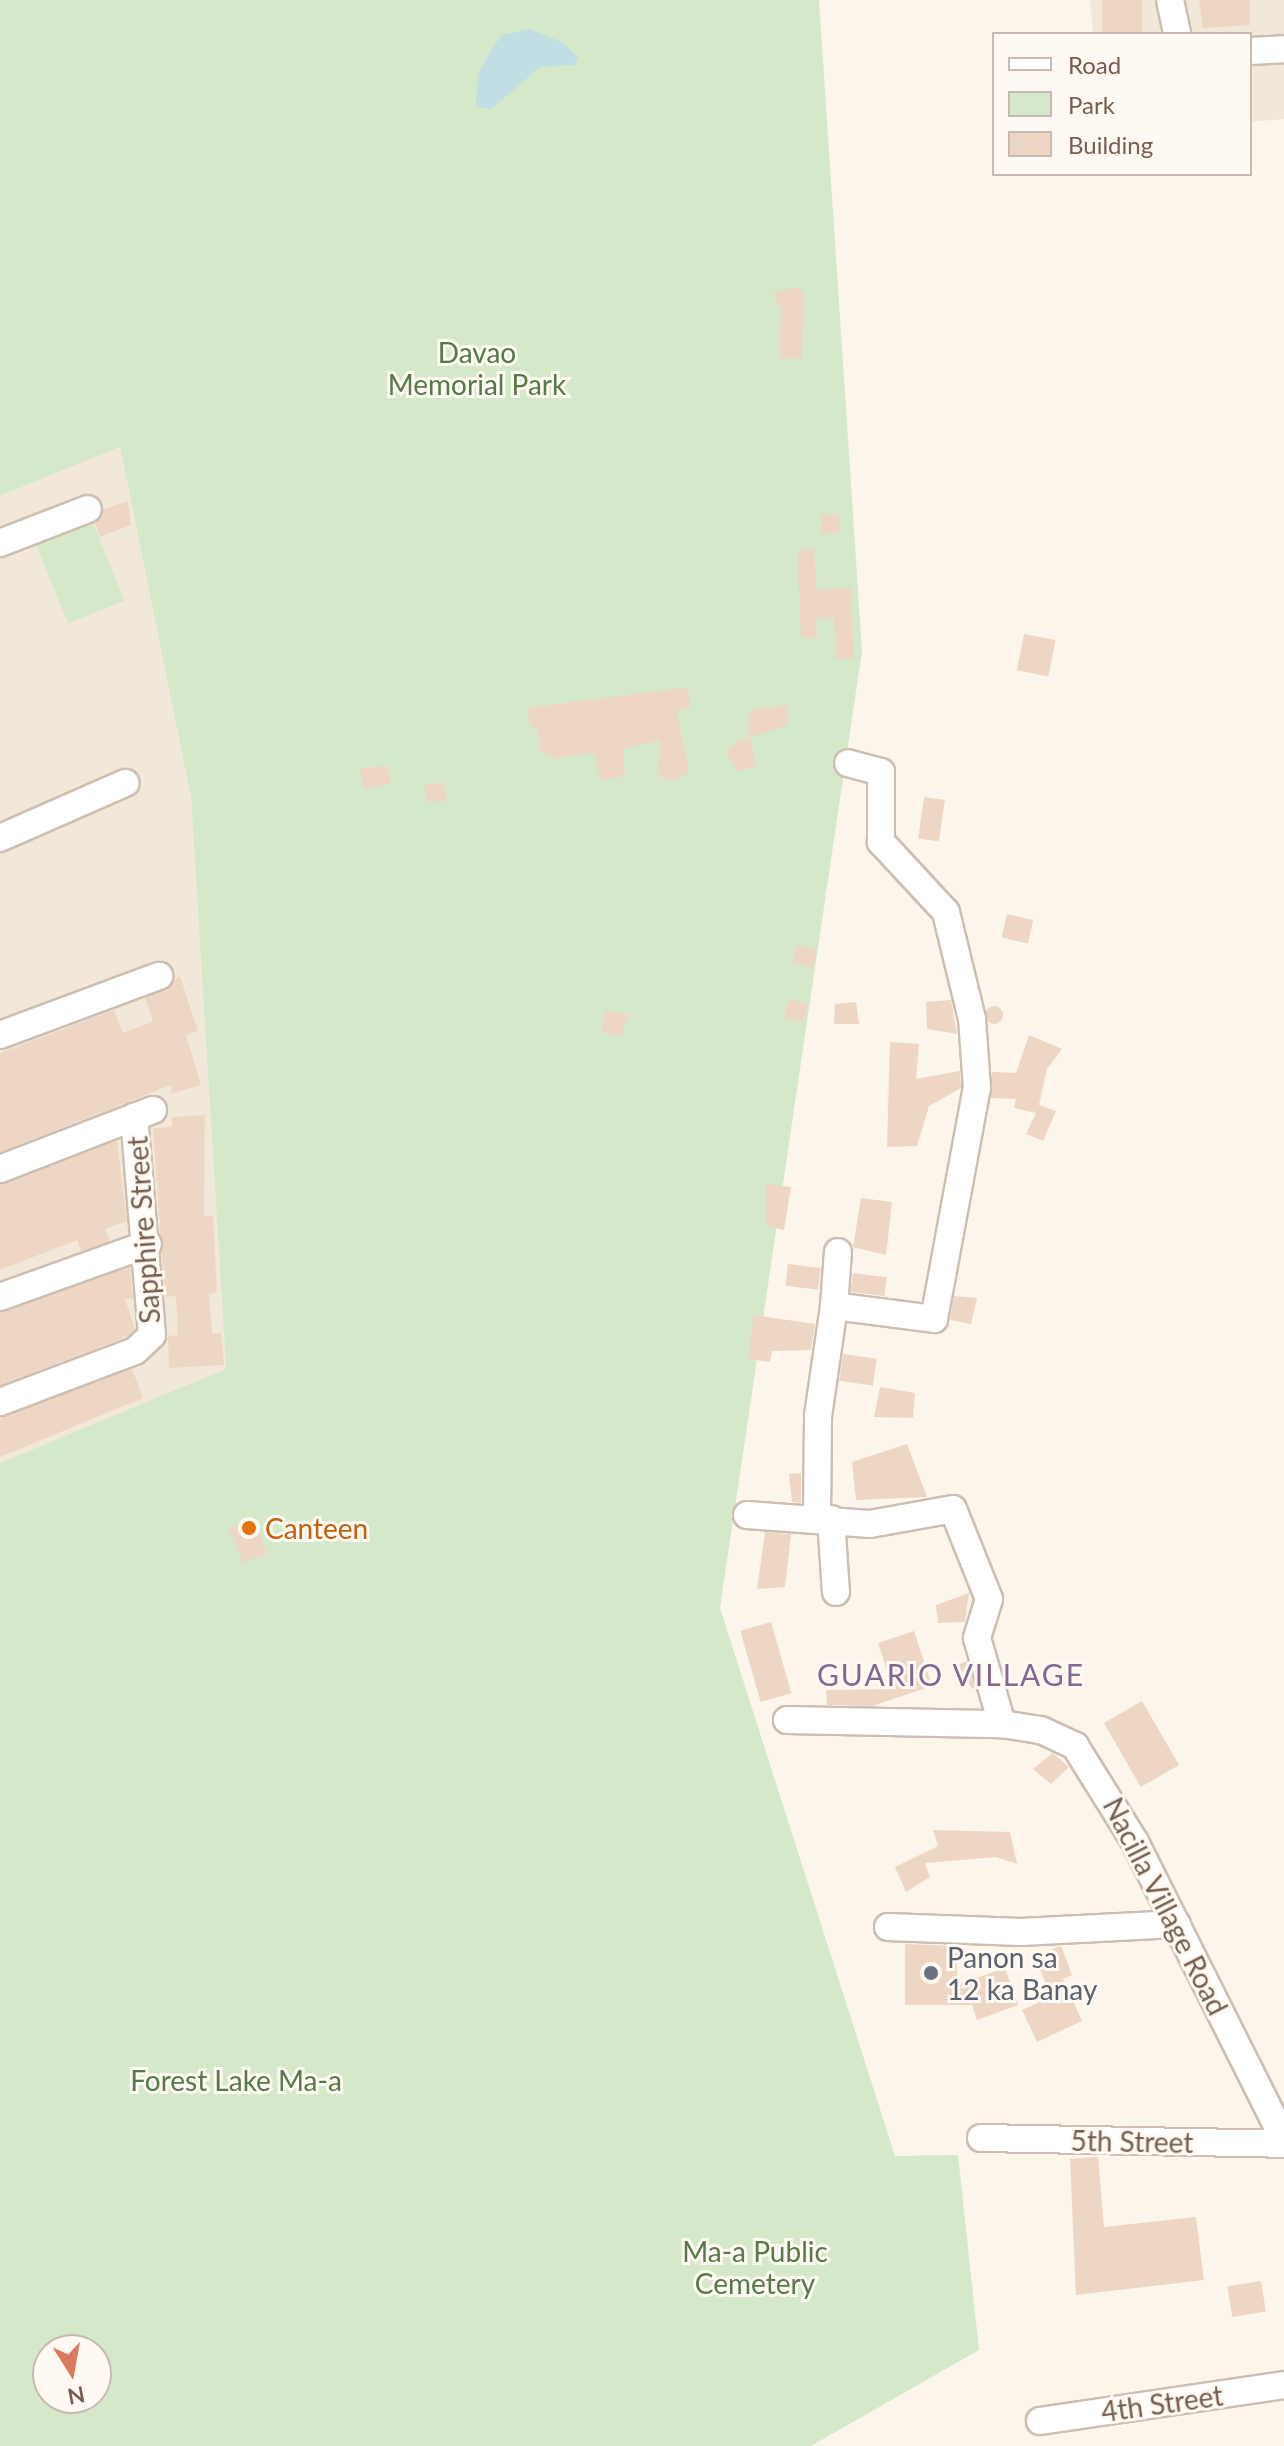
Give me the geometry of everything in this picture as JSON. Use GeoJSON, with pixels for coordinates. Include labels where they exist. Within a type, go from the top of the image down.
{"type":"FeatureCollection","features":[{"type":"Feature","properties":{"kind":"street"},"geometry":{"type":"LineString","coordinates":[[1170,0],[1177,32]]}},
{"type":"Feature","properties":{"kind":"street"},"geometry":{"type":"LineString","coordinates":[[1252,51],[1284,49]]}},
{"type":"Feature","properties":{"kind":"street"},"geometry":{"type":"LineString","coordinates":[[0,543],[88,509]]}},
{"type":"Feature","properties":{"kind":"street"},"geometry":{"type":"LineString","coordinates":[[834,1306],[934,1319],[977,1088],[972,1019],[946,912],[881,842],[881,772],[848,763]]}},
{"type":"Feature","properties":{"kind":"street"},"geometry":{"type":"LineString","coordinates":[[0,838],[125,783]]}},
{"type":"Feature","properties":{"kind":"street"},"geometry":{"type":"LineString","coordinates":[[0,1035],[159,976]]}},
{"type":"Feature","properties":{"kind":"street","name":"Sapphire Street"},"geometry":{"type":"LineString","coordinates":[[0,1169],[144,1113],[148,1342],[0,1402]]}},
{"type":"Feature","properties":{"kind":"street"},"geometry":{"type":"LineString","coordinates":[[0,1297],[148,1244]]}},
{"type":"Feature","properties":{"kind":"street"},"geometry":{"type":"LineString","coordinates":[[836,1592],[824,1517],[818,1416],[834,1306],[838,1252]]}},
{"type":"Feature","properties":{"kind":"street"},"geometry":{"type":"LineString","coordinates":[[747,1515],[893,1523],[953,1509],[989,1599],[977,1638],[1002,1724]]}},
{"type":"Feature","properties":{"kind":"street","name":"Nacilla Village Road"},"geometry":{"type":"LineString","coordinates":[[787,1720],[1002,1724],[1059,1737],[1086,1757],[1177,1924],[1282,2133]]}},
{"type":"Feature","properties":{"kind":"street"},"geometry":{"type":"LineString","coordinates":[[888,1927],[1079,1932],[1177,1924]]}},
{"type":"Feature","properties":{"kind":"street","name":"5th Street"},"geometry":{"type":"LineString","coordinates":[[981,2138],[1282,2133]]}},
{"type":"Feature","properties":{"kind":"street","name":"4th Street"},"geometry":{"type":"LineString","coordinates":[[1040,2421],[1284,2385]]}},
{"type":"Feature","properties":{"kind":"shaded area"},"geometry":{"type":"Polygon","coordinates":[[[1090,0],[1284,0],[1284,119],[1252,122],[1252,32],[1093,32],[1090,0]]]}},
{"type":"Feature","properties":{"kind":"shaded area"},"geometry":{"type":"Polygon","coordinates":[[[120,447],[191,798],[226,1370],[0,1463],[0,496],[120,447]]]}},
{"type":"Feature","properties":{"kind":"green space","name":"Davao Memorial Park"},"geometry":{"type":"Polygon","coordinates":[[[0,0],[819,0],[862,651],[720,1608],[895,2156],[958,2155],[979,2350],[811,2446],[0,2446],[0,1463],[226,1369],[191,798],[120,447],[0,496],[0,0]]]}},
{"type":"Feature","properties":{"kind":"green space"},"geometry":{"type":"Polygon","coordinates":[[[92,520],[125,601],[68,624],[35,543],[92,520]]]}},
{"type":"Feature","properties":{"kind":"water"},"geometry":{"type":"Polygon","coordinates":[[[529,29],[562,42],[578,57],[574,65],[540,67],[491,109],[476,106],[478,75],[491,50],[502,35],[529,29]]]}},
{"type":"Feature","properties":{"kind":"building"},"geometry":{"type":"Polygon","coordinates":[[[1102,0],[1142,0],[1142,32],[1102,32],[1102,0]]]}},
{"type":"Feature","properties":{"kind":"building"},"geometry":{"type":"Polygon","coordinates":[[[1199,0],[1250,0],[1250,25],[1203,28],[1199,0]]]}},
{"type":"Feature","properties":{"kind":"building"},"geometry":{"type":"Polygon","coordinates":[[[798,287],[804,294],[802,358],[779,359],[781,311],[773,292],[798,287]]]}},
{"type":"Feature","properties":{"kind":"building"},"geometry":{"type":"Polygon","coordinates":[[[128,501],[131,525],[100,537],[95,523],[104,509],[128,501]]]}},
{"type":"Feature","properties":{"kind":"building"},"geometry":{"type":"Polygon","coordinates":[[[839,514],[840,533],[822,534],[821,515],[839,514]]]}},
{"type":"Feature","properties":{"kind":"building"},"geometry":{"type":"Polygon","coordinates":[[[814,548],[816,590],[851,588],[854,658],[836,659],[834,617],[816,618],[817,638],[801,638],[797,550],[814,548]]]}},
{"type":"Feature","properties":{"kind":"building"},"geometry":{"type":"Polygon","coordinates":[[[1024,634],[1055,640],[1048,676],[1017,670],[1024,634]]]}},
{"type":"Feature","properties":{"kind":"building"},"geometry":{"type":"Polygon","coordinates":[[[688,687],[690,708],[676,710],[689,772],[671,782],[658,774],[660,740],[623,749],[625,776],[601,781],[594,753],[554,758],[540,751],[538,730],[530,725],[527,708],[688,687]]]}},
{"type":"Feature","properties":{"kind":"building"},"geometry":{"type":"Polygon","coordinates":[[[788,705],[787,725],[748,739],[749,710],[788,705]]]}},
{"type":"Feature","properties":{"kind":"building"},"geometry":{"type":"Polygon","coordinates":[[[738,740],[751,740],[756,766],[738,771],[725,752],[738,740]]]}},
{"type":"Feature","properties":{"kind":"building"},"geometry":{"type":"Polygon","coordinates":[[[388,766],[391,784],[364,789],[360,768],[388,766]]]}},
{"type":"Feature","properties":{"kind":"building"},"geometry":{"type":"Polygon","coordinates":[[[443,782],[447,801],[428,802],[424,785],[443,782]]]}},
{"type":"Feature","properties":{"kind":"building"},"geometry":{"type":"Polygon","coordinates":[[[924,797],[945,800],[939,842],[918,839],[924,797]]]}},
{"type":"Feature","properties":{"kind":"building"},"geometry":{"type":"Polygon","coordinates":[[[1007,914],[1033,920],[1028,943],[1002,937],[1007,914]]]}},
{"type":"Feature","properties":{"kind":"building"},"geometry":{"type":"Polygon","coordinates":[[[796,945],[817,949],[813,968],[792,964],[796,945]]]}},
{"type":"Feature","properties":{"kind":"building"},"geometry":{"type":"Polygon","coordinates":[[[180,976],[198,1031],[186,1035],[201,1085],[171,1094],[171,1085],[0,1152],[0,1053],[114,1010],[123,1033],[153,1021],[145,998],[180,976]]]}},
{"type":"Feature","properties":{"kind":"building"},"geometry":{"type":"Polygon","coordinates":[[[789,999],[808,1004],[803,1023],[784,1017],[789,999]]]}},
{"type":"Feature","properties":{"kind":"building"},"geometry":{"type":"Polygon","coordinates":[[[951,1000],[957,1034],[927,1029],[926,1002],[951,1000]]]}},
{"type":"Feature","properties":{"kind":"building"},"geometry":{"type":"Polygon","coordinates":[[[856,1002],[859,1024],[834,1024],[835,1004],[856,1002]]]}},
{"type":"Feature","properties":{"kind":"building"},"geometry":{"type":"Polygon","coordinates":[[[994,1006],[1003,1015],[994,1024],[985,1015],[994,1006]]]}},
{"type":"Feature","properties":{"kind":"building"},"geometry":{"type":"Polygon","coordinates":[[[605,1010],[629,1015],[620,1036],[602,1031],[605,1010]]]}},
{"type":"Feature","properties":{"kind":"building"},"geometry":{"type":"Polygon","coordinates":[[[1029,1035],[1062,1049],[1047,1069],[1039,1105],[1056,1111],[1043,1141],[1026,1134],[1036,1113],[1014,1108],[1016,1099],[991,1098],[992,1072],[1016,1073],[1029,1035]]]}},
{"type":"Feature","properties":{"kind":"building"},"geometry":{"type":"Polygon","coordinates":[[[890,1042],[919,1044],[916,1079],[960,1071],[961,1088],[929,1106],[917,1146],[887,1147],[890,1042]]]}},
{"type":"Feature","properties":{"kind":"building"},"geometry":{"type":"Polygon","coordinates":[[[205,1115],[204,1216],[213,1216],[217,1293],[209,1294],[212,1333],[221,1333],[224,1365],[169,1368],[168,1336],[178,1335],[176,1296],[165,1297],[153,1128],[172,1127],[172,1117],[205,1115]]]}},
{"type":"Feature","properties":{"kind":"building"},"geometry":{"type":"Polygon","coordinates":[[[117,1141],[127,1221],[105,1229],[110,1241],[81,1251],[77,1240],[0,1270],[0,1185],[117,1141]]]}},
{"type":"Feature","properties":{"kind":"building"},"geometry":{"type":"Polygon","coordinates":[[[766,1184],[791,1187],[784,1230],[766,1226],[766,1184]]]}},
{"type":"Feature","properties":{"kind":"building"},"geometry":{"type":"Polygon","coordinates":[[[861,1198],[892,1202],[886,1255],[853,1247],[861,1198]]]}},
{"type":"Feature","properties":{"kind":"building"},"geometry":{"type":"Polygon","coordinates":[[[788,1264],[821,1268],[818,1290],[785,1286],[788,1264]]]}},
{"type":"Feature","properties":{"kind":"building"},"geometry":{"type":"Polygon","coordinates":[[[130,1267],[133,1299],[125,1299],[135,1329],[126,1337],[0,1385],[0,1313],[130,1267]]]}},
{"type":"Feature","properties":{"kind":"building"},"geometry":{"type":"Polygon","coordinates":[[[853,1273],[887,1277],[884,1296],[851,1292],[853,1273]]]}},
{"type":"Feature","properties":{"kind":"building"},"geometry":{"type":"Polygon","coordinates":[[[954,1296],[977,1298],[971,1324],[950,1320],[954,1296]]]}},
{"type":"Feature","properties":{"kind":"building"},"geometry":{"type":"Polygon","coordinates":[[[754,1315],[815,1324],[811,1350],[772,1351],[770,1362],[748,1359],[754,1315]]]}},
{"type":"Feature","properties":{"kind":"building"},"geometry":{"type":"Polygon","coordinates":[[[843,1354],[877,1359],[873,1385],[839,1381],[843,1354]]]}},
{"type":"Feature","properties":{"kind":"building"},"geometry":{"type":"Polygon","coordinates":[[[132,1369],[143,1398],[0,1457],[0,1418],[132,1369]]]}},
{"type":"Feature","properties":{"kind":"building"},"geometry":{"type":"Polygon","coordinates":[[[880,1387],[915,1393],[913,1418],[874,1417],[880,1387]]]}},
{"type":"Feature","properties":{"kind":"building"},"geometry":{"type":"Polygon","coordinates":[[[907,1444],[927,1497],[856,1500],[852,1462],[907,1444]]]}},
{"type":"Feature","properties":{"kind":"building"},"geometry":{"type":"Polygon","coordinates":[[[801,1473],[801,1503],[792,1502],[789,1474],[801,1473]]]}},
{"type":"Feature","properties":{"kind":"building"},"geometry":{"type":"Polygon","coordinates":[[[253,1518],[267,1553],[243,1563],[229,1528],[253,1518]]]}},
{"type":"Feature","properties":{"kind":"building"},"geometry":{"type":"Polygon","coordinates":[[[765,1532],[791,1534],[785,1587],[757,1589],[765,1532]]]}},
{"type":"Feature","properties":{"kind":"building"},"geometry":{"type":"Polygon","coordinates":[[[969,1593],[965,1622],[938,1623],[936,1605],[969,1593]]]}},
{"type":"Feature","properties":{"kind":"building"},"geometry":{"type":"Polygon","coordinates":[[[771,1622],[791,1693],[761,1702],[740,1631],[771,1622]]]}},
{"type":"Feature","properties":{"kind":"building"},"geometry":{"type":"Polygon","coordinates":[[[914,1631],[932,1686],[872,1706],[827,1705],[826,1690],[893,1689],[878,1643],[914,1631]]]}},
{"type":"Feature","properties":{"kind":"building"},"geometry":{"type":"Polygon","coordinates":[[[967,1661],[975,1688],[972,1689],[958,1665],[967,1661]]]}},
{"type":"Feature","properties":{"kind":"building"},"geometry":{"type":"Polygon","coordinates":[[[1142,1701],[1179,1765],[1141,1787],[1104,1723],[1142,1701]]]}},
{"type":"Feature","properties":{"kind":"building"},"geometry":{"type":"Polygon","coordinates":[[[1053,1753],[1069,1767],[1051,1784],[1033,1769],[1053,1753]]]}},
{"type":"Feature","properties":{"kind":"building"},"geometry":{"type":"Polygon","coordinates":[[[933,1830],[1010,1832],[1017,1864],[996,1857],[925,1863],[930,1877],[906,1892],[895,1867],[938,1846],[933,1830]]]}},
{"type":"Feature","properties":{"kind":"building","name":"Panon sa 12 ka Banay"},"geometry":{"type":"Polygon","coordinates":[[[905,1944],[957,1946],[957,1985],[1005,1968],[1018,2005],[977,2020],[972,2005],[905,2005],[905,1944]]]}},
{"type":"Feature","properties":{"kind":"building"},"geometry":{"type":"Polygon","coordinates":[[[1061,1946],[1072,1975],[1063,1979],[1082,2021],[1037,2042],[1022,2010],[1051,1997],[1035,1956],[1061,1946]]]}},
{"type":"Feature","properties":{"kind":"building"},"geometry":{"type":"Polygon","coordinates":[[[1098,2157],[1104,2227],[1196,2217],[1204,2280],[1076,2295],[1070,2159],[1098,2157]]]}},
{"type":"Feature","properties":{"kind":"building"},"geometry":{"type":"Polygon","coordinates":[[[1261,2281],[1266,2312],[1232,2317],[1227,2286],[1261,2281]]]}},
{"type":"Feature","properties":{"kind":"place","name":"Canteen"},"geometry":{"type":"Point","coordinates":[249,1528]}},
{"type":"Feature","properties":{"kind":"place","name":"Panon sa 12 ka Banay"},"geometry":{"type":"Point","coordinates":[931,1973]}},
{"type":"Feature","properties":{"kind":"district","name":"GUARIO VILLAGE"},"geometry":{"type":"Point","coordinates":[951,1674]}},
{"type":"Feature","properties":{"kind":"park label","name":"Forest Lake Ma-a"},"geometry":{"type":"Point","coordinates":[236,2080]}},
{"type":"Feature","properties":{"kind":"park label","name":"Ma-a Public Cemetery"},"geometry":{"type":"Point","coordinates":[755,2267]}}]}
